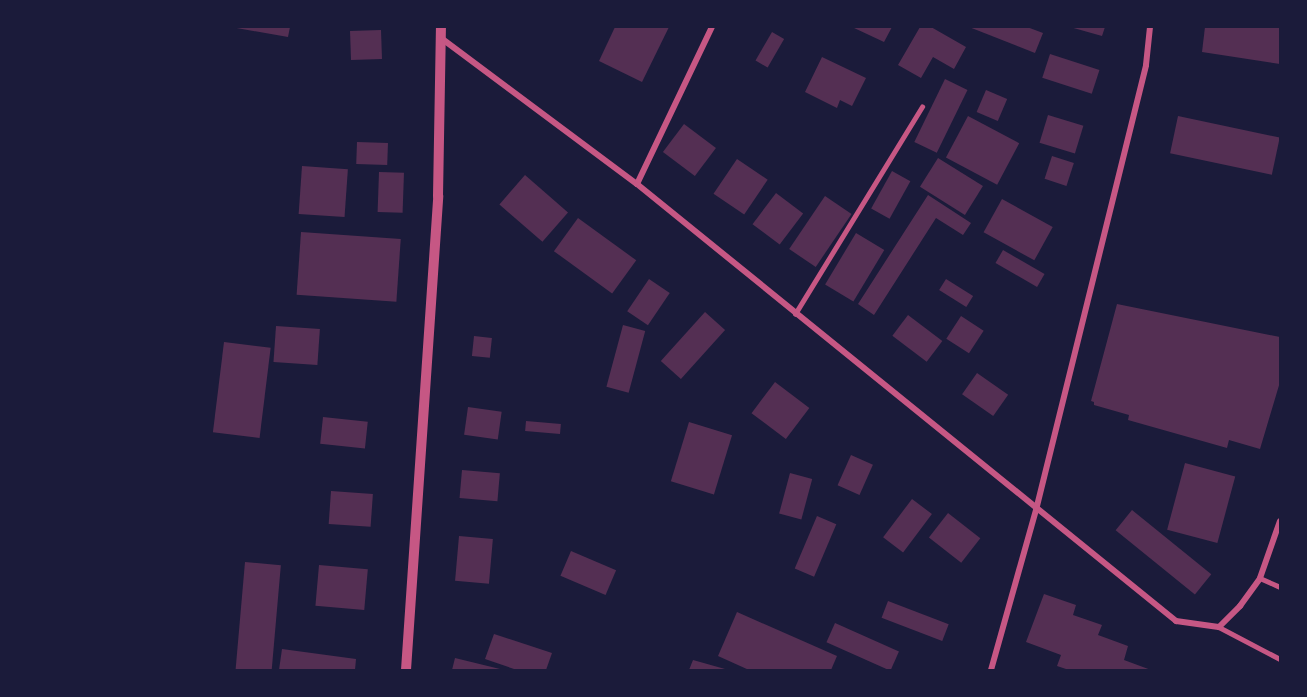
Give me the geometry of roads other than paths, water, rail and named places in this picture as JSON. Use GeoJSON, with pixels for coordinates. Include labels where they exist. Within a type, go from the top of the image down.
{"type":"FeatureCollection","features":[{"type":"Feature","properties":{"kind":"street"},"geometry":{"type":"LineString","coordinates":[[637,184],[712,27]]}},
{"type":"Feature","properties":{"kind":"street"},"geometry":{"type":"LineString","coordinates":[[991,670],[1036,510],[1146,65],[1150,27]]}},
{"type":"Feature","properties":{"kind":"street"},"geometry":{"type":"LineString","coordinates":[[441,33],[637,184],[1036,510],[1176,621],[1219,627],[1240,606],[1260,578],[1280,521]]}},
{"type":"Feature","properties":{"kind":"street"},"geometry":{"type":"LineString","coordinates":[[406,670],[438,196],[441,33]]}},
{"type":"Feature","properties":{"kind":"lane"},"geometry":{"type":"LineString","coordinates":[[795,314],[922,107]]}},
{"type":"Feature","properties":{"kind":"lane"},"geometry":{"type":"LineString","coordinates":[[1260,578],[1280,587]]}},
{"type":"Feature","properties":{"kind":"lane"},"geometry":{"type":"LineString","coordinates":[[1219,627],[1280,659]]}}]}
